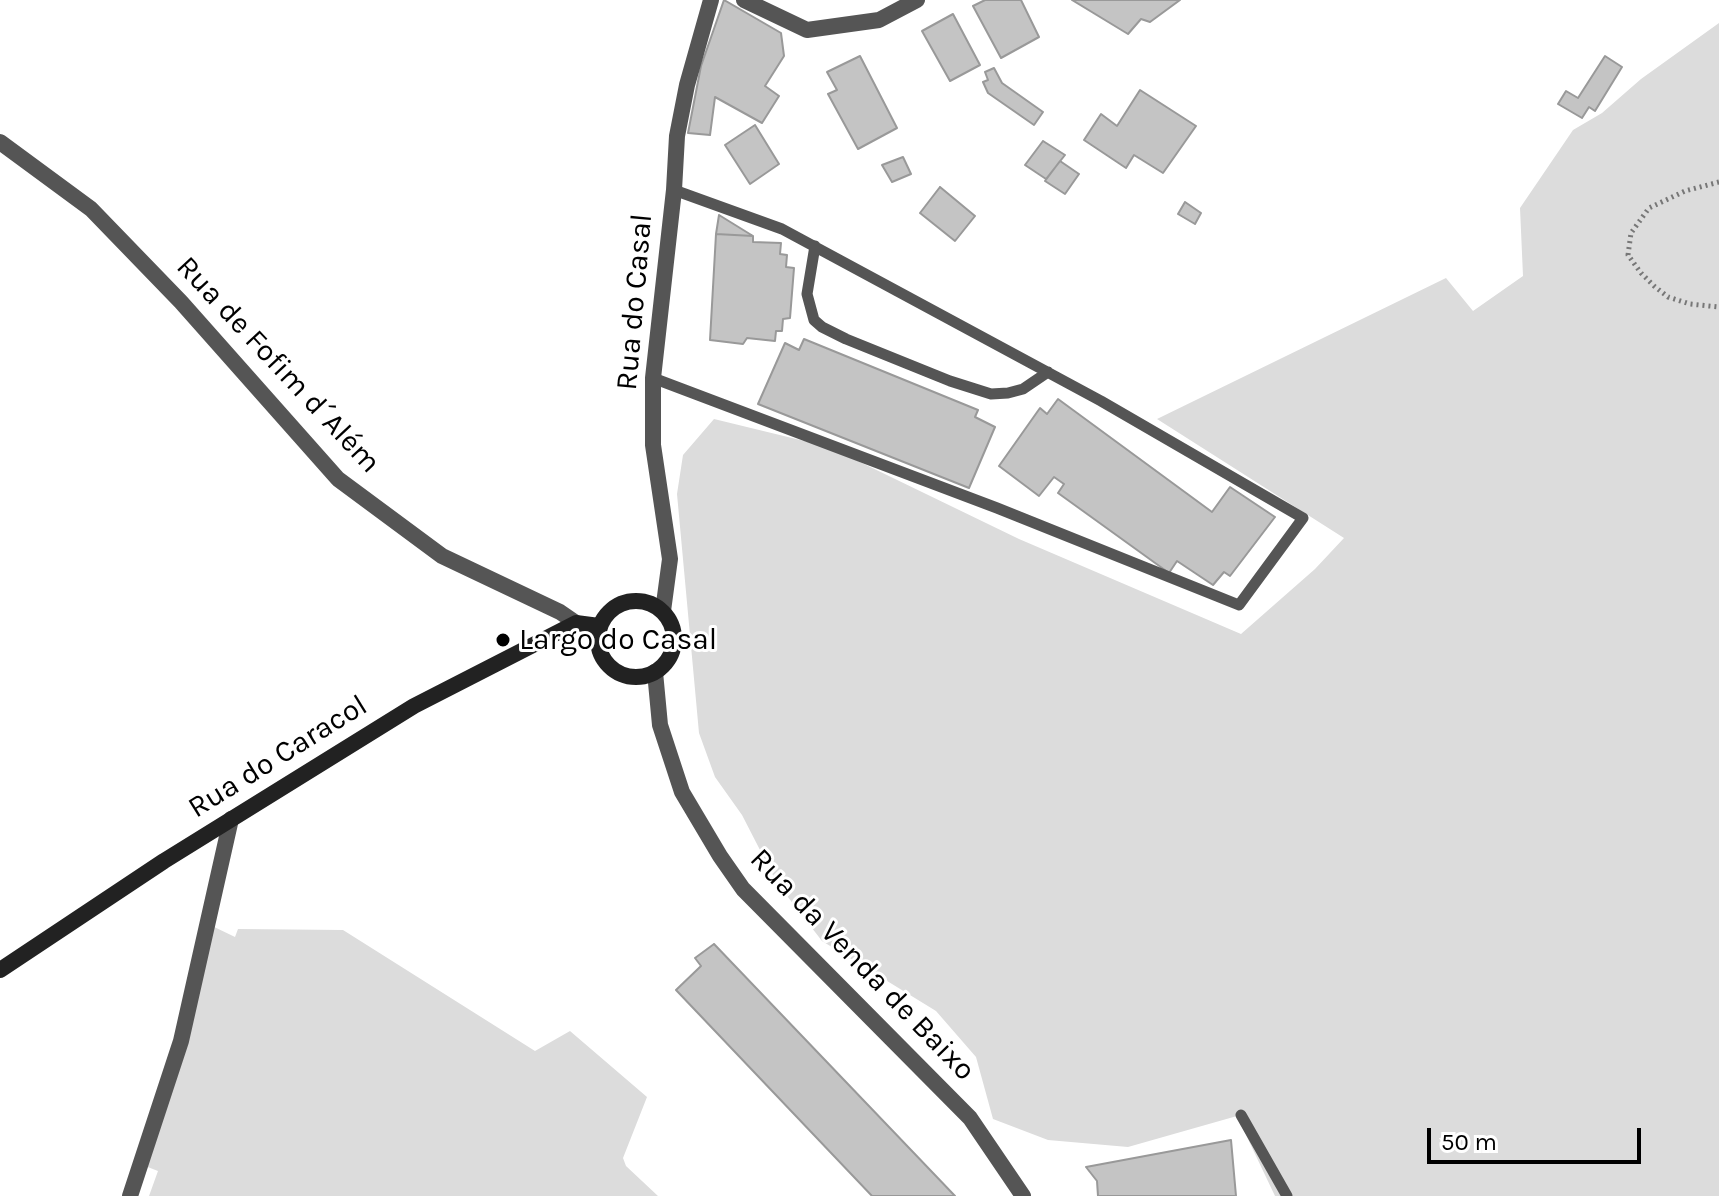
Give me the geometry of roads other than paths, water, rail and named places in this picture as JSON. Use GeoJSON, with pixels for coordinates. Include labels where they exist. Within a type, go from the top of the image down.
{"type":"FeatureCollection","features":[{"type":"Feature","properties":{"kind":"street","name":"Rua do Casal"},"geometry":{"type":"LineString","coordinates":[[663,611],[670,559],[653,445],[653,378],[677,136],[687,85],[711,0]]}},
{"type":"Feature","properties":{"kind":"street"},"geometry":{"type":"LineString","coordinates":[[744,0],[807,30],[879,20],[917,0]]}},
{"type":"Feature","properties":{"kind":"street","name":"Rua de Fofim d´Além"},"geometry":{"type":"LineString","coordinates":[[0,142],[91,209],[181,302],[338,479],[442,556],[560,612],[576,623]]}},
{"type":"Feature","properties":{"kind":"street"},"geometry":{"type":"LineString","coordinates":[[631,600],[645,602],[663,611],[670,622],[674,645],[667,660],[655,672],[645,676],[621,674],[609,666],[600,654],[597,637],[605,616],[617,605],[631,600]]}},
{"type":"Feature","properties":{"kind":"street"},"geometry":{"type":"LineString","coordinates":[[576,623],[599,626]]}},
{"type":"Feature","properties":{"kind":"street","name":"Rua do Caracol"},"geometry":{"type":"LineString","coordinates":[[0,970],[231,819],[414,706],[576,623]]}},
{"type":"Feature","properties":{"kind":"street","name":"Rua da Venda de Baixo"},"geometry":{"type":"LineString","coordinates":[[655,672],[660,725],[682,792],[743,889],[970,1118],[1023,1196]]}},
{"type":"Feature","properties":{"kind":"street"},"geometry":{"type":"LineString","coordinates":[[130,1196],[181,1041],[231,819]]}},
{"type":"Feature","properties":{"kind":"lane"},"geometry":{"type":"LineString","coordinates":[[653,378],[997,508],[1239,605],[1303,518],[1101,401],[815,246],[782,229],[674,190]]}},
{"type":"Feature","properties":{"kind":"lane"},"geometry":{"type":"LineString","coordinates":[[815,246],[807,294],[814,320],[822,327],[950,381],[991,394],[1023,389],[1048,372]]}},
{"type":"Feature","properties":{"kind":"lane"},"geometry":{"type":"LineString","coordinates":[[1241,1115],[1287,1196]]}},
{"type":"Feature","properties":{"kind":"place","name":"Largo do Casal"},"geometry":{"type":"Point","coordinates":[503,640]}}]}
